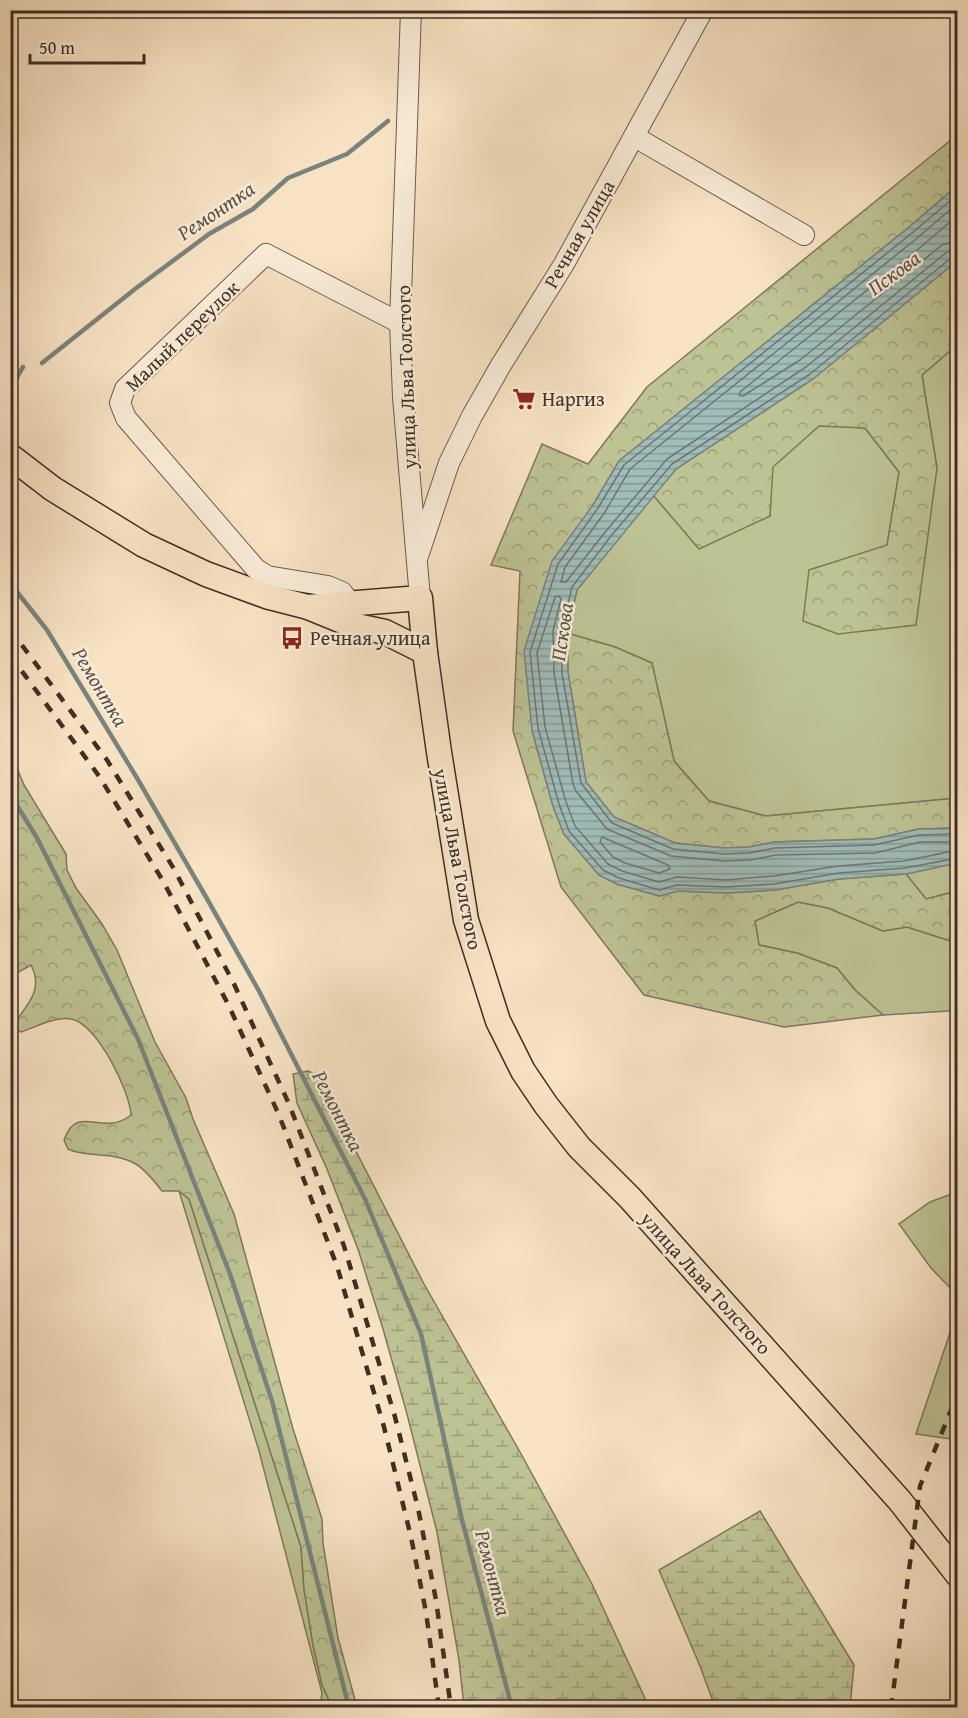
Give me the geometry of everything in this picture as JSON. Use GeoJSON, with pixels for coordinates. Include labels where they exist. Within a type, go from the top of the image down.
{"type":"FeatureCollection","features":[{"type":"Feature","properties":{"kind":"main road"},"geometry":{"type":"LineString","coordinates":[[10,456],[53,489],[144,545],[206,574],[268,597],[308,607],[352,625],[384,632],[425,652]]}},
{"type":"Feature","properties":{"kind":"main road"},"geometry":{"type":"LineString","coordinates":[[308,607],[420,598]]}},
{"type":"Feature","properties":{"kind":"main road","name":"улица Льва Толстого"},"geometry":{"type":"LineString","coordinates":[[420,598],[425,652],[447,808],[466,920],[480,972],[498,1021],[523,1071],[579,1147],[630,1198],[900,1501],[957,1575]]}},
{"type":"Feature","properties":{"kind":"street","name":"улица Льва Толстого"},"geometry":{"type":"LineString","coordinates":[[411,10],[400,323],[403,397],[420,598]]}},
{"type":"Feature","properties":{"kind":"street","name":"Речная улица"},"geometry":{"type":"LineString","coordinates":[[417,559],[449,463],[472,416],[564,264],[703,10]]}},
{"type":"Feature","properties":{"kind":"street"},"geometry":{"type":"LineString","coordinates":[[635,137],[804,235]]}},
{"type":"Feature","properties":{"kind":"street","name":"Малый переулок"},"geometry":{"type":"LineString","coordinates":[[351,604],[342,592],[328,586],[267,576],[256,569],[126,418],[120,403],[125,389],[266,254],[400,323]]}},
{"type":"Feature","properties":{"kind":"green space"},"geometry":{"type":"Polygon","coordinates":[[[957,135],[957,186],[619,461],[593,505],[532,730],[553,806],[564,834],[599,875],[617,884],[659,896],[678,891],[726,893],[775,890],[839,879],[906,874],[926,899],[957,891],[957,943],[907,927],[883,931],[828,908],[798,902],[755,921],[759,945],[797,953],[837,968],[855,990],[883,1015],[784,1027],[644,995],[561,887],[513,731],[520,571],[491,565],[542,444],[588,464],[647,387],[957,135]]]}},
{"type":"Feature","properties":{"kind":"green space"},"geometry":{"type":"Polygon","coordinates":[[[957,261],[957,345],[922,375],[937,468],[916,625],[838,634],[803,621],[809,570],[887,545],[899,472],[865,428],[819,426],[773,467],[770,516],[699,549],[653,495],[676,469],[813,379],[957,261]]]}},
{"type":"Feature","properties":{"kind":"green space"},"geometry":{"type":"Polygon","coordinates":[[[957,345],[957,798],[766,816],[709,801],[674,761],[652,663],[615,647],[567,633],[577,590],[653,495],[699,548],[770,516],[772,467],[820,425],[865,428],[899,472],[887,546],[809,570],[838,634],[937,468],[922,375],[957,345]]]}},
{"type":"Feature","properties":{"kind":"green space"},"geometry":{"type":"Polygon","coordinates":[[[567,633],[615,647],[652,663],[674,761],[709,801],[766,816],[957,798],[957,828],[919,829],[874,839],[774,842],[749,847],[724,848],[675,843],[614,817],[586,782],[568,672],[567,633]]]}},
{"type":"Feature","properties":{"kind":"green space"},"geometry":{"type":"Polygon","coordinates":[[[11,754],[24,785],[66,854],[67,870],[76,888],[102,924],[117,950],[155,1042],[186,1098],[234,1214],[293,1429],[322,1519],[323,1543],[338,1638],[357,1707],[332,1707],[322,1685],[304,1589],[301,1547],[189,1199],[179,1191],[162,1191],[149,1175],[129,1160],[80,1153],[68,1149],[64,1140],[69,1129],[76,1123],[83,1121],[110,1123],[131,1115],[125,1090],[118,1075],[101,1044],[91,1032],[81,1023],[65,1018],[52,1020],[21,1032],[12,1027],[31,999],[36,983],[31,965],[15,974],[11,973],[11,927],[19,920],[19,910],[11,876],[11,754]]]}},
{"type":"Feature","properties":{"kind":"green space"},"geometry":{"type":"Polygon","coordinates":[[[957,863],[957,891],[926,899],[906,874],[957,863]]]}},
{"type":"Feature","properties":{"kind":"green space"},"geometry":{"type":"Polygon","coordinates":[[[798,902],[828,908],[883,931],[907,927],[957,943],[957,1004],[949,1011],[883,1015],[855,990],[837,968],[797,953],[759,945],[755,921],[798,902]]]}},
{"type":"Feature","properties":{"kind":"green space"},"geometry":{"type":"Polygon","coordinates":[[[308,1071],[317,1075],[424,1284],[592,1584],[649,1707],[464,1707],[459,1660],[437,1532],[407,1414],[358,1249],[327,1169],[297,1103],[293,1074],[308,1071]]]}},
{"type":"Feature","properties":{"kind":"green space"},"geometry":{"type":"Polygon","coordinates":[[[179,1191],[189,1199],[301,1547],[304,1589],[313,1645],[322,1685],[332,1707],[320,1707],[322,1693],[259,1451],[179,1191]]]}},
{"type":"Feature","properties":{"kind":"green space"},"geometry":{"type":"Polygon","coordinates":[[[958,1192],[957,1295],[931,1268],[899,1224],[930,1202],[958,1192]]]}},
{"type":"Feature","properties":{"kind":"green space"},"geometry":{"type":"Polygon","coordinates":[[[957,1312],[957,1440],[916,1434],[957,1312]]]}},
{"type":"Feature","properties":{"kind":"green space"},"geometry":{"type":"Polygon","coordinates":[[[760,1511],[854,1665],[850,1707],[715,1707],[659,1570],[760,1511]]]}},
{"type":"Feature","properties":{"kind":"water","name":"Пскова"},"geometry":{"type":"Polygon","coordinates":[[[957,186],[957,261],[813,379],[676,469],[577,590],[567,633],[568,672],[586,782],[614,817],[675,843],[724,848],[749,847],[774,842],[874,839],[919,829],[957,828],[957,863],[906,874],[839,879],[775,890],[726,893],[678,891],[660,896],[617,884],[599,875],[564,834],[553,806],[532,730],[524,651],[552,561],[593,505],[619,461],[957,186]]]}},
{"type":"Feature","properties":{"kind":"waterway","name":"Ремонтка"},"geometry":{"type":"LineString","coordinates":[[42,363],[209,234],[253,209],[288,178],[347,154],[388,121]]}},
{"type":"Feature","properties":{"kind":"waterway","name":"Ремонтка"},"geometry":{"type":"LineString","coordinates":[[10,389],[23,367]]}},
{"type":"Feature","properties":{"kind":"waterway","name":"Ремонтка"},"geometry":{"type":"LineString","coordinates":[[10,583],[47,630],[206,897],[259,991],[365,1199],[421,1334],[462,1520],[512,1708]]}},
{"type":"Feature","properties":{"kind":"waterway"},"geometry":{"type":"LineString","coordinates":[[10,794],[37,838],[138,1039],[230,1274],[272,1401],[349,1708]]}},
{"type":"Feature","properties":{"kind":"railway"},"geometry":{"type":"LineString","coordinates":[[10,629],[107,760],[174,869],[234,984],[289,1104],[344,1246],[395,1417],[418,1508],[436,1600],[451,1708]]}},
{"type":"Feature","properties":{"kind":"railway"},"geometry":{"type":"LineString","coordinates":[[10,655],[99,776],[163,881],[228,1004],[279,1115],[337,1266],[384,1427],[411,1537],[426,1612],[439,1708]]}},
{"type":"Feature","properties":{"kind":"railway"},"geometry":{"type":"LineString","coordinates":[[891,1708],[920,1486],[958,1393]]}},
{"type":"Feature","properties":{"kind":"place","name":"Наргиз"},"geometry":{"type":"Point","coordinates":[524,399]}},
{"type":"Feature","properties":{"kind":"place","name":"Речная улица"},"geometry":{"type":"Point","coordinates":[292,638]}}]}
